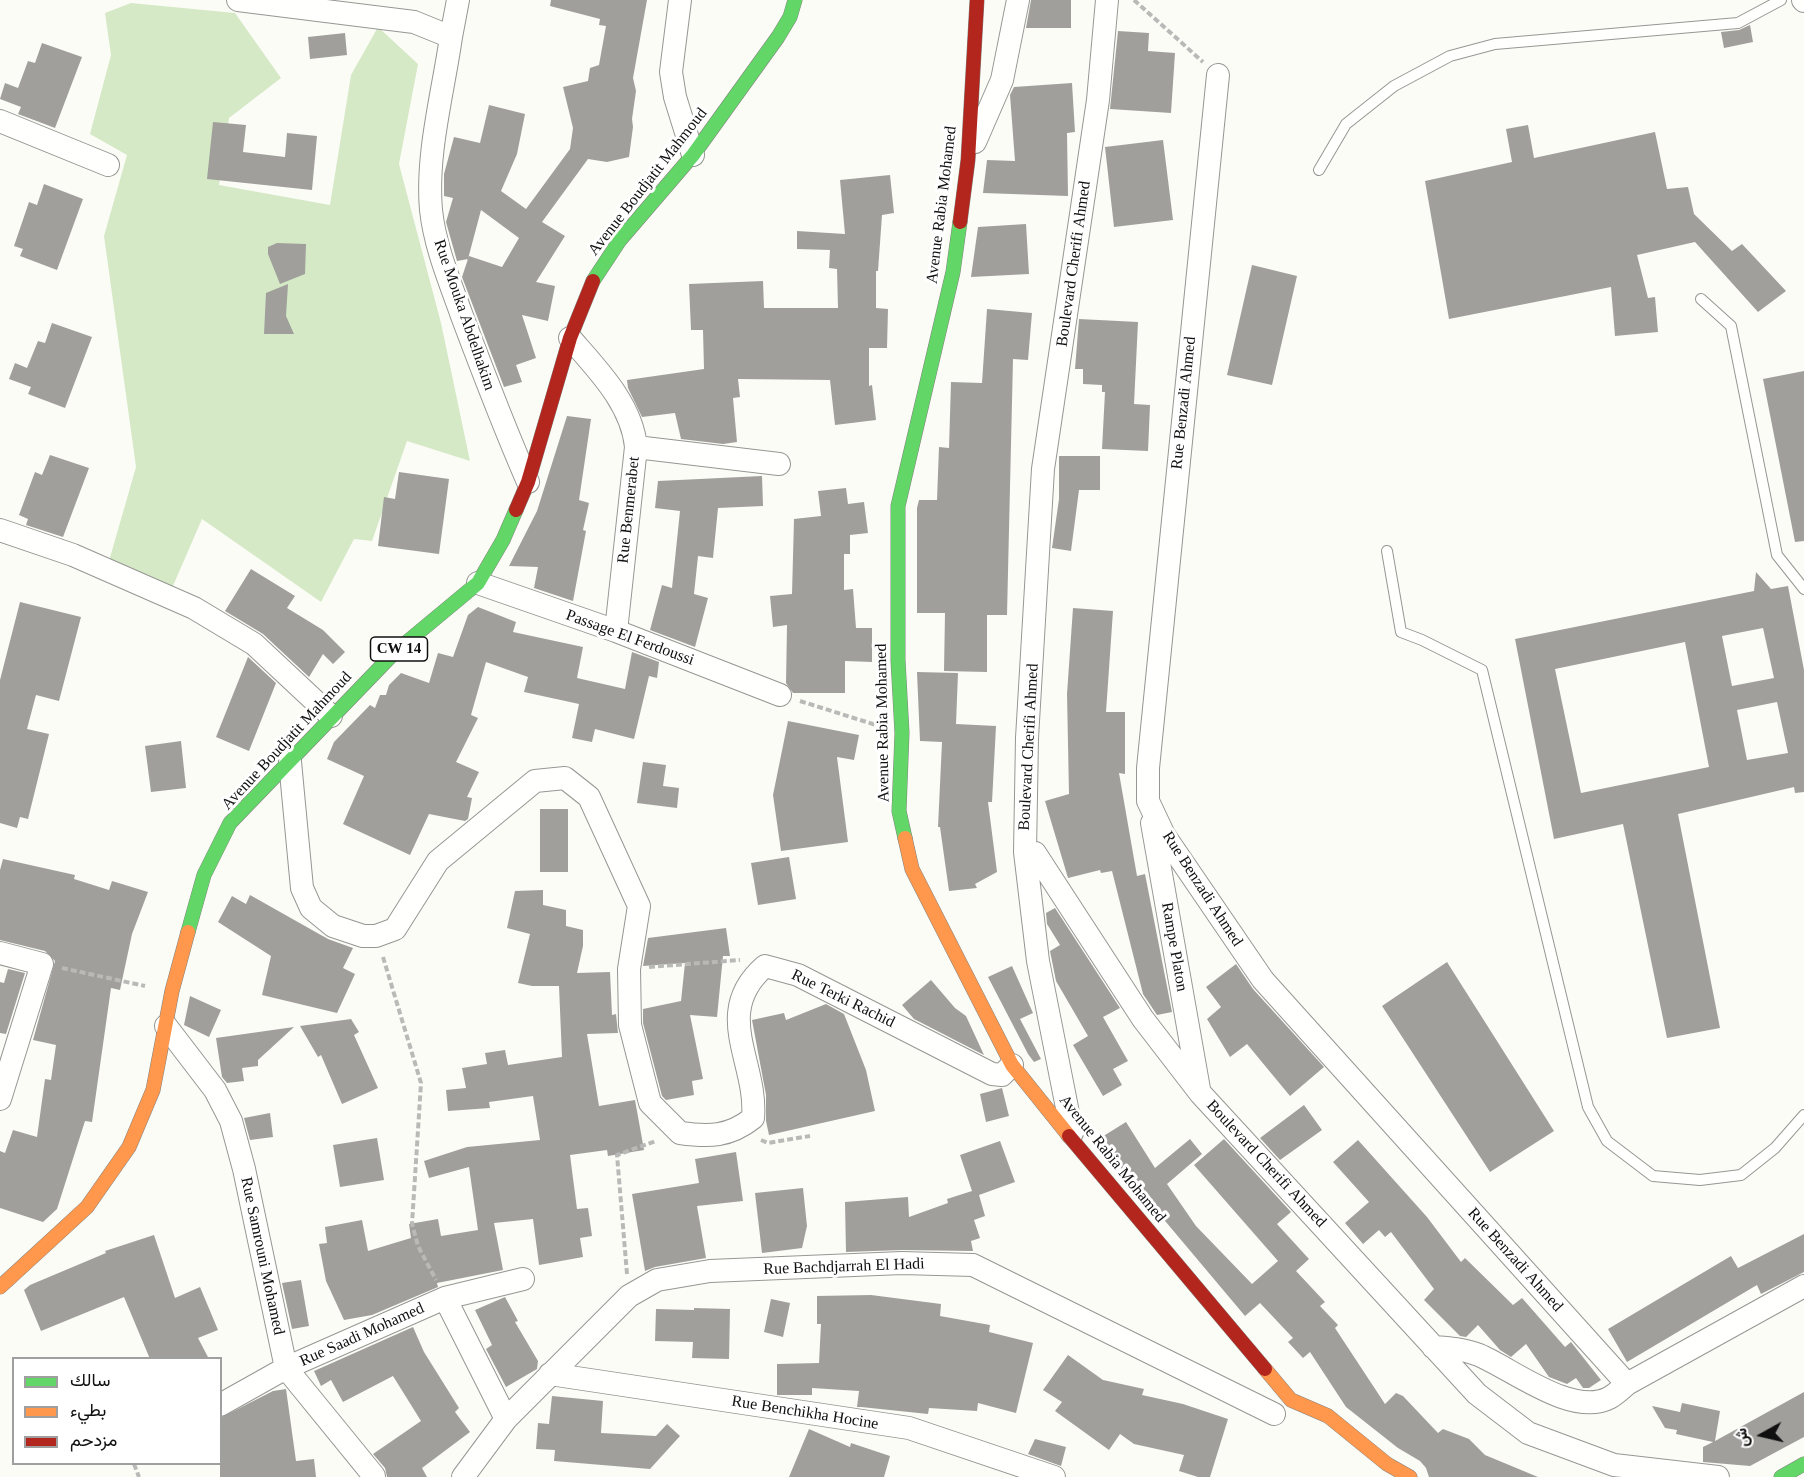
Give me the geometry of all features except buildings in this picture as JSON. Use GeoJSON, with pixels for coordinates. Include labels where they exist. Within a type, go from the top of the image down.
{"type":"FeatureCollection","features":[{"type":"Feature","properties":{"kind":"main road","name":"Avenue Boudjatit Mahmoud"},"geometry":{"type":"LineString","coordinates":[[0,1287],[87,1207],[129,1147],[153,1090],[172,991],[204,875],[230,823],[395,652],[478,583],[503,540],[528,482],[570,338],[597,272],[620,240],[693,155],[778,37],[790,17],[795,0]]}},
{"type":"Feature","properties":{"kind":"main road","name":"Avenue Rabia Mohamed"},"geometry":{"type":"LineString","coordinates":[[977,0],[968,160],[953,272],[898,506],[898,660],[902,733],[899,811],[912,869],[1012,1065],[1047,1105],[1073,1141],[1291,1400],[1328,1416],[1387,1464],[1410,1477]]}},
{"type":"Feature","properties":{"kind":"main road"},"geometry":{"type":"LineString","coordinates":[[1780,1477],[1804,1464]]}},
{"type":"Feature","properties":{"kind":"street"},"geometry":{"type":"LineString","coordinates":[[237,0],[414,22],[451,38]]}},
{"type":"Feature","properties":{"kind":"street","name":"Rue Mouka Abdelhakim"},"geometry":{"type":"LineString","coordinates":[[458,0],[432,164],[433,221],[437,244],[497,411],[528,482]]}},
{"type":"Feature","properties":{"kind":"street"},"geometry":{"type":"LineString","coordinates":[[680,0],[671,72],[675,97],[693,155]]}},
{"type":"Feature","properties":{"kind":"street"},"geometry":{"type":"LineString","coordinates":[[968,160],[1002,80],[1018,0]]}},
{"type":"Feature","properties":{"kind":"street","name":"Boulevard Cherifi Ahmed"},"geometry":{"type":"LineString","coordinates":[[1107,0],[1098,100],[1043,469],[1027,738],[1025,852],[1035,853],[1143,1019],[1200,1093],[1477,1394],[1528,1433],[1614,1465],[1718,1477]]}},
{"type":"Feature","properties":{"kind":"street","name":"Rue Benzadi Ahmed"},"geometry":{"type":"LineString","coordinates":[[1218,75],[1149,757],[1148,801],[1164,835],[1263,980],[1627,1384]]}},
{"type":"Feature","properties":{"kind":"street"},"geometry":{"type":"LineString","coordinates":[[0,121],[108,165]]}},
{"type":"Feature","properties":{"kind":"street","name":"Rue Benmerabet"},"geometry":{"type":"LineString","coordinates":[[570,338],[601,373],[634,428],[636,447],[616,631]]}},
{"type":"Feature","properties":{"kind":"street"},"geometry":{"type":"LineString","coordinates":[[636,447],[779,464]]}},
{"type":"Feature","properties":{"kind":"street"},"geometry":{"type":"LineString","coordinates":[[0,530],[72,555],[194,608],[254,644],[331,716]]}},
{"type":"Feature","properties":{"kind":"street","name":"Passage El Ferdoussi"},"geometry":{"type":"LineString","coordinates":[[478,583],[616,631],[780,695]]}},
{"type":"Feature","properties":{"kind":"street"},"geometry":{"type":"LineString","coordinates":[[290,762],[302,888],[311,908],[333,926],[363,936],[376,936],[395,929],[438,861],[535,781],[565,778],[589,797],[639,906],[629,969],[630,1025],[650,1103],[680,1133],[711,1135],[737,1131],[753,1118],[755,1096],[739,1038],[738,1016],[749,979],[765,966]]}},
{"type":"Feature","properties":{"kind":"street","name":"Rampe Platon"},"geometry":{"type":"LineString","coordinates":[[1148,801],[1200,1093]]}},
{"type":"Feature","properties":{"kind":"street"},"geometry":{"type":"LineString","coordinates":[[1025,852],[1038,961],[1073,1141]]}},
{"type":"Feature","properties":{"kind":"street"},"geometry":{"type":"LineString","coordinates":[[0,952],[42,964],[0,1099]]}},
{"type":"Feature","properties":{"kind":"street","name":"Rue Terki Rachid"},"geometry":{"type":"LineString","coordinates":[[765,966],[798,975],[993,1074],[1002,1075],[1012,1065]]}},
{"type":"Feature","properties":{"kind":"street","name":"Rue Samrouni Mohamed"},"geometry":{"type":"LineString","coordinates":[[166,1026],[215,1090],[231,1121],[244,1169],[286,1368],[374,1476]]}},
{"type":"Feature","properties":{"kind":"street","name":"Rue Bachdjarrah El Hadi"},"geometry":{"type":"LineString","coordinates":[[463,1477],[506,1419],[628,1296],[657,1280],[710,1271],[902,1263],[973,1265],[1274,1414]]}},
{"type":"Feature","properties":{"kind":"street"},"geometry":{"type":"LineString","coordinates":[[445,1298],[523,1279]]}},
{"type":"Feature","properties":{"kind":"street"},"geometry":{"type":"LineString","coordinates":[[1433,1347],[1462,1349],[1479,1355],[1536,1386],[1574,1400],[1593,1403],[1609,1398],[1627,1384],[1804,1286]]}},
{"type":"Feature","properties":{"kind":"street","name":"Rue Saadi Mohamed"},"geometry":{"type":"LineString","coordinates":[[222,1404],[286,1368],[445,1298],[506,1419]]}},
{"type":"Feature","properties":{"kind":"street","name":"Rue Benchikha Hocine"},"geometry":{"type":"LineString","coordinates":[[550,1374],[909,1428],[1054,1477]]}},
{"type":"Feature","properties":{"kind":"lane"},"geometry":{"type":"LineString","coordinates":[[1319,170],[1346,124],[1394,86],[1450,56],[1495,44],[1738,23],[1781,0]]}},
{"type":"Feature","properties":{"kind":"lane"},"geometry":{"type":"LineString","coordinates":[[1701,299],[1731,327],[1777,555],[1804,589]]}},
{"type":"Feature","properties":{"kind":"lane"},"geometry":{"type":"LineString","coordinates":[[1387,551],[1401,632],[1482,670],[1588,1107],[1607,1141],[1653,1176],[1700,1180],[1741,1174],[1775,1148],[1804,1115]]}},
{"type":"Feature","properties":{"kind":"path"},"geometry":{"type":"LineString","coordinates":[[1134,0],[1218,75]]}},
{"type":"Feature","properties":{"kind":"path"},"geometry":{"type":"LineString","coordinates":[[780,695],[902,733]]}},
{"type":"Feature","properties":{"kind":"path"},"geometry":{"type":"LineString","coordinates":[[376,936],[421,1083],[412,1224],[418,1246],[445,1298]]}},
{"type":"Feature","properties":{"kind":"path"},"geometry":{"type":"LineString","coordinates":[[629,969],[738,959],[765,966]]}},
{"type":"Feature","properties":{"kind":"path"},"geometry":{"type":"LineString","coordinates":[[42,964],[172,991]]}},
{"type":"Feature","properties":{"kind":"path"},"geometry":{"type":"LineString","coordinates":[[737,1131],[768,1143],[810,1136]]}},
{"type":"Feature","properties":{"kind":"path"},"geometry":{"type":"LineString","coordinates":[[628,1296],[617,1155],[680,1133]]}},
{"type":"Feature","properties":{"kind":"green space"},"geometry":{"type":"Polygon","coordinates":[[[131,3],[235,13],[281,78],[229,118],[219,185],[330,205],[351,75],[378,27],[418,64],[399,164],[441,323],[470,461],[407,441],[372,541],[354,539],[321,602],[202,519],[169,595],[107,568],[136,467],[104,236],[127,155],[90,134],[111,55],[105,13],[131,3]]]}},
{"type":"Feature","properties":{"kind":"traffic: fast"},"geometry":{"type":"LineString","coordinates":[[593,281],[620,240],[693,155],[778,37],[790,17],[795,0]]}},
{"type":"Feature","properties":{"kind":"traffic: fast"},"geometry":{"type":"LineString","coordinates":[[905,838],[899,811],[902,733],[898,660],[898,506],[953,272],[960,222]]}},
{"type":"Feature","properties":{"kind":"traffic: fast"},"geometry":{"type":"LineString","coordinates":[[188,932],[204,875],[230,823],[395,652],[478,583],[503,540],[516,510]]}},
{"type":"Feature","properties":{"kind":"traffic: fast"},"geometry":{"type":"LineString","coordinates":[[1781,1477],[1804,1464]]}},
{"type":"Feature","properties":{"kind":"traffic: slow"},"geometry":{"type":"LineString","coordinates":[[905,838],[912,869],[1012,1065],[1069,1136]]}},
{"type":"Feature","properties":{"kind":"traffic: slow"},"geometry":{"type":"LineString","coordinates":[[0,1287],[87,1207],[129,1147],[153,1090],[172,991],[188,932]]}},
{"type":"Feature","properties":{"kind":"traffic: slow"},"geometry":{"type":"LineString","coordinates":[[1265,1369],[1291,1400],[1328,1416],[1387,1464],[1410,1477]]}},
{"type":"Feature","properties":{"kind":"traffic: jam"},"geometry":{"type":"LineString","coordinates":[[960,222],[968,160],[977,0]]}},
{"type":"Feature","properties":{"kind":"traffic: jam"},"geometry":{"type":"LineString","coordinates":[[516,510],[528,482],[570,338],[593,281]]}},
{"type":"Feature","properties":{"kind":"traffic: jam"},"geometry":{"type":"LineString","coordinates":[[1069,1136],[1265,1369]]}}]}
